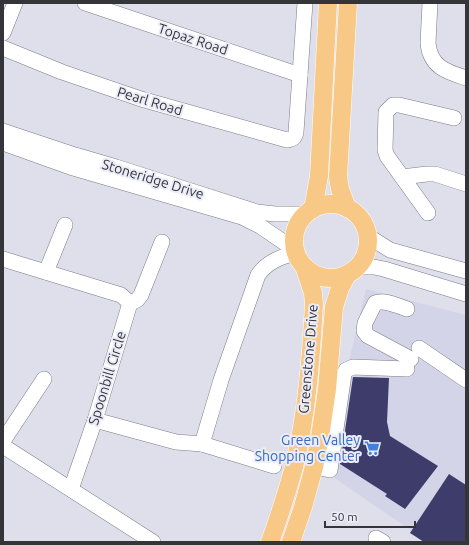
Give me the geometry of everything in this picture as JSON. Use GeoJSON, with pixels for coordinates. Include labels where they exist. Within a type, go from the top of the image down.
{"type":"FeatureCollection","features":[{"type":"Feature","properties":{"kind":"main road"},"geometry":{"type":"LineString","coordinates":[[309,211],[319,176],[328,3]]}},
{"type":"Feature","properties":{"kind":"main road"},"geometry":{"type":"LineString","coordinates":[[347,208],[340,189],[338,177],[348,3]]}},
{"type":"Feature","properties":{"kind":"main road"},"geometry":{"type":"LineString","coordinates":[[332,204],[347,208],[356,214],[361,220],[368,236],[367,251],[363,261],[353,271],[339,278],[327,279],[316,276],[305,269],[295,252],[294,239],[299,222],[309,211],[320,206],[332,204]]}},
{"type":"Feature","properties":{"kind":"main road","name":"Greenstone Drive"},"geometry":{"type":"LineString","coordinates":[[270,542],[294,466],[308,382],[314,304],[313,293],[305,269]]}},
{"type":"Feature","properties":{"kind":"main road","name":"Greenstone Drive"},"geometry":{"type":"LineString","coordinates":[[291,542],[303,507],[322,469],[320,437],[327,389],[334,307],[340,288],[353,271]]}},
{"type":"Feature","properties":{"kind":"street"},"geometry":{"type":"LineString","coordinates":[[3,33],[15,3]]}},
{"type":"Feature","properties":{"kind":"street","name":"Topaz Road"},"geometry":{"type":"LineString","coordinates":[[85,3],[300,75]]}},
{"type":"Feature","properties":{"kind":"street"},"geometry":{"type":"LineString","coordinates":[[300,75],[305,3]]}},
{"type":"Feature","properties":{"kind":"street"},"geometry":{"type":"LineString","coordinates":[[430,3],[428,50],[431,57],[442,69],[466,78]]}},
{"type":"Feature","properties":{"kind":"street","name":"Pearl Road"},"geometry":{"type":"LineString","coordinates":[[3,48],[62,72],[148,101],[287,140],[295,138],[300,75]]}},
{"type":"Feature","properties":{"kind":"street"},"geometry":{"type":"LineString","coordinates":[[428,213],[385,150],[386,112],[393,105],[399,105],[454,118]]}},
{"type":"Feature","properties":{"kind":"street","name":"Stoneridge Drive"},"geometry":{"type":"LineString","coordinates":[[3,130],[76,155],[257,212],[275,214],[309,211]]}},
{"type":"Feature","properties":{"kind":"street","name":"Stoneridge Drive"},"geometry":{"type":"LineString","coordinates":[[3,143],[70,167],[242,217],[260,226],[295,252]]}},
{"type":"Feature","properties":{"kind":"street"},"geometry":{"type":"LineString","coordinates":[[402,177],[435,174],[466,184]]}},
{"type":"Feature","properties":{"kind":"street"},"geometry":{"type":"LineString","coordinates":[[46,272],[65,225]]}},
{"type":"Feature","properties":{"kind":"street"},"geometry":{"type":"LineString","coordinates":[[368,236],[390,250],[466,271]]}},
{"type":"Feature","properties":{"kind":"street"},"geometry":{"type":"LineString","coordinates":[[3,259],[121,296],[130,302],[137,300],[141,295],[162,242]]}},
{"type":"Feature","properties":{"kind":"street"},"geometry":{"type":"LineString","coordinates":[[202,444],[221,380],[258,275],[264,267],[282,256],[295,252]]}},
{"type":"Feature","properties":{"kind":"street"},"geometry":{"type":"LineString","coordinates":[[353,271],[374,267],[384,269],[466,294]]}},
{"type":"Feature","properties":{"kind":"street"},"geometry":{"type":"LineString","coordinates":[[407,309],[380,301],[375,303],[370,311],[364,331],[368,336],[412,359],[466,380]]}},
{"type":"Feature","properties":{"kind":"street","name":"Spoonbill Circle"},"geometry":{"type":"LineString","coordinates":[[71,489],[95,420],[130,302]]}},
{"type":"Feature","properties":{"kind":"street"},"geometry":{"type":"LineString","coordinates":[[322,469],[346,370],[353,367],[412,359]]}},
{"type":"Feature","properties":{"kind":"street"},"geometry":{"type":"LineString","coordinates":[[3,441],[44,379]]}},
{"type":"Feature","properties":{"kind":"street"},"geometry":{"type":"LineString","coordinates":[[95,420],[176,442],[202,444],[274,466]]}},
{"type":"Feature","properties":{"kind":"street"},"geometry":{"type":"LineString","coordinates":[[3,446],[153,542]]}},
{"type":"Feature","properties":{"kind":"shaded area","name":"Green Valley Shopping Center"},"geometry":{"type":"Polygon","coordinates":[[[366,289],[466,315],[466,542],[428,542],[323,470],[366,289]]]}},
{"type":"Feature","properties":{"kind":"building","name":"Green Valley Shopping Center"},"geometry":{"type":"Polygon","coordinates":[[[353,377],[389,378],[387,422],[390,436],[438,466],[405,509],[385,496],[387,494],[340,464],[353,377]]]}},
{"type":"Feature","properties":{"kind":"building"},"geometry":{"type":"Polygon","coordinates":[[[449,474],[466,485],[466,542],[424,542],[410,533],[449,474]]]}},
{"type":"Feature","properties":{"kind":"place","name":"Green Valley Shopping Center"},"geometry":{"type":"Point","coordinates":[372,448]}}]}
